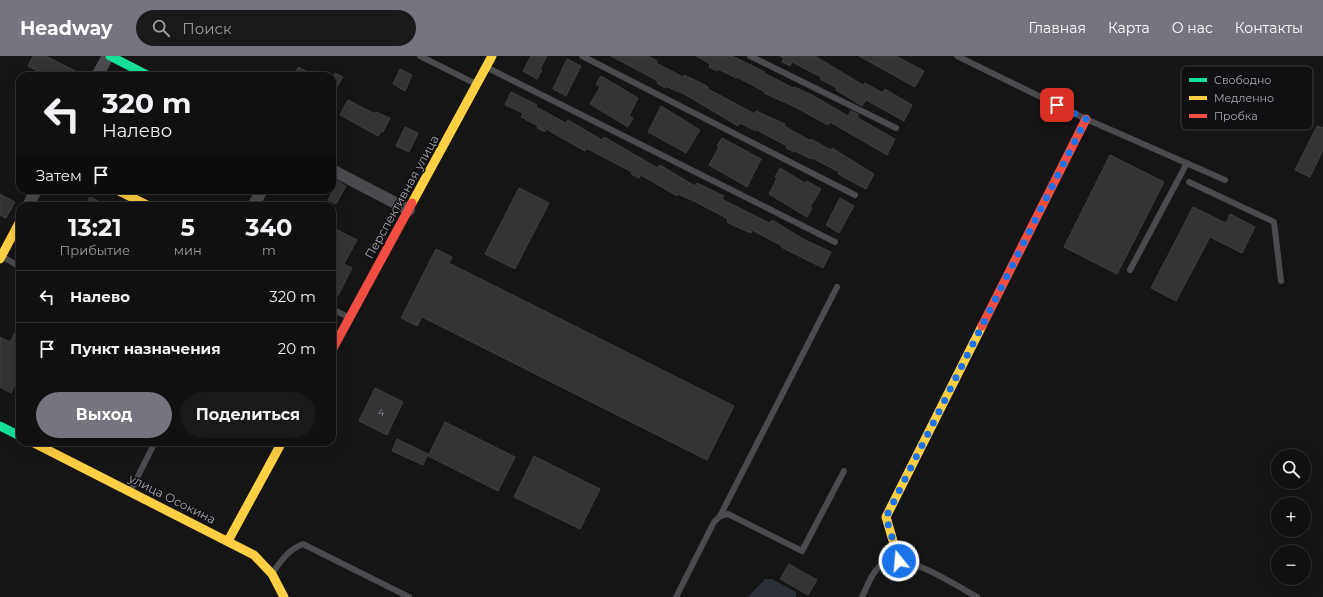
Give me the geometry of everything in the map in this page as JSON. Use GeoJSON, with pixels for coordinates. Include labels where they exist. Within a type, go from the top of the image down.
{"type":"FeatureCollection","features":[{"type":"Feature","properties":{"kind":"street"},"geometry":{"type":"LineString","coordinates":[[99,72],[109,56],[141,72]]}},
{"type":"Feature","properties":{"kind":"street","name":"Перспективная улица"},"geometry":{"type":"LineString","coordinates":[[336,343],[492,56]]}},
{"type":"Feature","properties":{"kind":"street"},"geometry":{"type":"LineString","coordinates":[[899,561],[886,517],[1086,119]]}},
{"type":"Feature","properties":{"kind":"street"},"geometry":{"type":"LineString","coordinates":[[336,172],[409,210]]}},
{"type":"Feature","properties":{"kind":"street"},"geometry":{"type":"LineString","coordinates":[[125,194],[141,202]]}},
{"type":"Feature","properties":{"kind":"street"},"geometry":{"type":"LineString","coordinates":[[2,259],[16,229]]}},
{"type":"Feature","properties":{"kind":"street"},"geometry":{"type":"LineString","coordinates":[[0,426],[16,434]]}},
{"type":"Feature","properties":{"kind":"street","name":"улица Осокина"},"geometry":{"type":"LineString","coordinates":[[40,446],[254,555],[272,574],[284,597]]}},
{"type":"Feature","properties":{"kind":"street"},"geometry":{"type":"LineString","coordinates":[[228,541],[280,446]]}},
{"type":"Feature","properties":{"kind":"lane"},"geometry":{"type":"LineString","coordinates":[[420,56],[477,85]]}},
{"type":"Feature","properties":{"kind":"lane"},"geometry":{"type":"LineString","coordinates":[[582,56],[855,195]]}},
{"type":"Feature","properties":{"kind":"lane"},"geometry":{"type":"LineString","coordinates":[[750,56],[896,128]]}},
{"type":"Feature","properties":{"kind":"lane"},"geometry":{"type":"LineString","coordinates":[[957,56],[1086,119],[1225,180]]}},
{"type":"Feature","properties":{"kind":"lane"},"geometry":{"type":"LineString","coordinates":[[486,67],[835,242]]}},
{"type":"Feature","properties":{"kind":"lane"},"geometry":{"type":"LineString","coordinates":[[1130,270],[1187,163]]}},
{"type":"Feature","properties":{"kind":"lane"},"geometry":{"type":"LineString","coordinates":[[1189,182],[1274,222],[1281,281]]}},
{"type":"Feature","properties":{"kind":"lane"},"geometry":{"type":"LineString","coordinates":[[2,259],[16,265]]}},
{"type":"Feature","properties":{"kind":"lane"},"geometry":{"type":"LineString","coordinates":[[676,597],[714,522],[720,516],[837,287]]}},
{"type":"Feature","properties":{"kind":"lane"},"geometry":{"type":"LineString","coordinates":[[336,311],[350,318]]}},
{"type":"Feature","properties":{"kind":"lane"},"geometry":{"type":"LineString","coordinates":[[130,492],[154,446]]}},
{"type":"Feature","properties":{"kind":"lane"},"geometry":{"type":"LineString","coordinates":[[720,516],[728,514],[802,551],[844,471]]}},
{"type":"Feature","properties":{"kind":"lane"},"geometry":{"type":"LineString","coordinates":[[272,574],[285,555],[293,548],[303,544],[409,597]]}},
{"type":"Feature","properties":{"kind":"lane"},"geometry":{"type":"LineString","coordinates":[[862,597],[872,577],[882,564],[893,560],[911,563],[978,597]]}},
{"type":"Feature","properties":{"kind":"shaded area"},"geometry":{"type":"Polygon","coordinates":[[[765,579],[772,579],[796,592],[796,597],[748,597],[765,579]]]}},
{"type":"Feature","properties":{"kind":"building"},"geometry":{"type":"Polygon","coordinates":[[[33,56],[46,56],[77,72],[44,72],[40,70],[39,72],[28,66],[33,56]]]}},
{"type":"Feature","properties":{"kind":"building"},"geometry":{"type":"Polygon","coordinates":[[[531,56],[547,56],[540,69],[542,70],[537,79],[523,71],[531,56]]]}},
{"type":"Feature","properties":{"kind":"building"},"geometry":{"type":"Polygon","coordinates":[[[611,56],[648,56],[657,61],[656,63],[683,77],[684,75],[701,83],[708,87],[708,89],[755,114],[756,111],[785,124],[784,126],[811,141],[811,139],[831,150],[832,148],[874,174],[866,189],[838,174],[839,172],[812,158],[811,159],[786,148],[787,146],[757,130],[756,131],[740,123],[738,126],[684,94],[665,86],[665,88],[657,83],[658,81],[611,56]]]}},
{"type":"Feature","properties":{"kind":"building"},"geometry":{"type":"Polygon","coordinates":[[[696,56],[732,56],[793,88],[794,87],[812,95],[848,116],[851,111],[858,114],[858,118],[895,139],[887,155],[830,122],[828,125],[793,106],[764,93],[765,92],[737,77],[736,78],[718,69],[717,71],[709,67],[710,64],[696,56]]]}},
{"type":"Feature","properties":{"kind":"building"},"geometry":{"type":"Polygon","coordinates":[[[780,56],[815,56],[863,85],[865,83],[883,93],[885,89],[912,105],[904,121],[866,100],[862,106],[836,90],[837,88],[820,79],[821,77],[792,62],[790,66],[782,62],[784,58],[780,56]]]}},
{"type":"Feature","properties":{"kind":"building"},"geometry":{"type":"Polygon","coordinates":[[[859,56],[896,56],[924,71],[915,87],[859,56]]]}},
{"type":"Feature","properties":{"kind":"building"},"geometry":{"type":"Polygon","coordinates":[[[567,59],[581,66],[566,96],[553,89],[567,59]]]}},
{"type":"Feature","properties":{"kind":"building"},"geometry":{"type":"Polygon","coordinates":[[[298,67],[308,72],[296,72],[298,67]]]}},
{"type":"Feature","properties":{"kind":"building"},"geometry":{"type":"Polygon","coordinates":[[[400,69],[412,75],[405,91],[393,84],[400,69]]]}},
{"type":"Feature","properties":{"kind":"building"},"geometry":{"type":"Polygon","coordinates":[[[336,74],[343,77],[336,86],[336,74]]]}},
{"type":"Feature","properties":{"kind":"building"},"geometry":{"type":"Polygon","coordinates":[[[601,76],[638,98],[629,116],[633,118],[628,127],[590,104],[600,87],[596,84],[601,76]]]}},
{"type":"Feature","properties":{"kind":"building"},"geometry":{"type":"Polygon","coordinates":[[[511,92],[537,105],[536,107],[566,123],[568,120],[602,140],[604,137],[658,168],[660,165],[695,186],[697,183],[724,196],[722,199],[770,223],[772,220],[805,240],[831,252],[823,268],[781,247],[782,246],[752,230],[751,233],[727,222],[728,219],[696,202],[678,194],[677,196],[641,175],[639,178],[631,174],[632,172],[586,148],[585,151],[546,129],[545,132],[537,128],[538,126],[521,117],[523,113],[505,105],[511,92]]]}},
{"type":"Feature","properties":{"kind":"building"},"geometry":{"type":"Polygon","coordinates":[[[348,100],[375,114],[376,112],[390,118],[383,132],[381,132],[378,136],[340,115],[348,100]]]}},
{"type":"Feature","properties":{"kind":"building"},"geometry":{"type":"Polygon","coordinates":[[[661,106],[700,130],[686,153],[648,132],[661,106]]]}},
{"type":"Feature","properties":{"kind":"building"},"geometry":{"type":"Polygon","coordinates":[[[1317,126],[1323,128],[1323,150],[1310,177],[1295,170],[1317,126]]]}},
{"type":"Feature","properties":{"kind":"building"},"geometry":{"type":"Polygon","coordinates":[[[405,127],[418,133],[409,152],[396,146],[405,127]]]}},
{"type":"Feature","properties":{"kind":"building"},"geometry":{"type":"Polygon","coordinates":[[[722,138],[761,159],[747,187],[709,165],[719,147],[717,146],[722,138]]]}},
{"type":"Feature","properties":{"kind":"building"},"geometry":{"type":"Polygon","coordinates":[[[1110,155],[1164,182],[1117,274],[1064,247],[1110,155]]]}},
{"type":"Feature","properties":{"kind":"building"},"geometry":{"type":"Polygon","coordinates":[[[780,168],[805,183],[807,181],[821,189],[810,207],[812,208],[807,217],[769,194],[780,168]]]}},
{"type":"Feature","properties":{"kind":"building"},"geometry":{"type":"Polygon","coordinates":[[[338,181],[346,186],[336,204],[336,202],[328,200],[331,194],[336,194],[336,185],[338,181]]]}},
{"type":"Feature","properties":{"kind":"building"},"geometry":{"type":"Polygon","coordinates":[[[519,188],[549,203],[515,269],[485,254],[519,188]]]}},
{"type":"Feature","properties":{"kind":"building"},"geometry":{"type":"Polygon","coordinates":[[[0,194],[15,202],[6,218],[0,215],[0,194]]]}},
{"type":"Feature","properties":{"kind":"building"},"geometry":{"type":"Polygon","coordinates":[[[90,197],[100,202],[87,202],[90,197]]]}},
{"type":"Feature","properties":{"kind":"building"},"geometry":{"type":"Polygon","coordinates":[[[840,198],[854,206],[839,233],[826,225],[840,198]]]}},
{"type":"Feature","properties":{"kind":"building"},"geometry":{"type":"Polygon","coordinates":[[[1193,207],[1226,223],[1230,214],[1255,227],[1242,253],[1210,237],[1176,301],[1151,288],[1193,207]]]}},
{"type":"Feature","properties":{"kind":"building"},"geometry":{"type":"Polygon","coordinates":[[[336,229],[357,240],[344,264],[352,268],[338,296],[336,295],[336,229]]]}},
{"type":"Feature","properties":{"kind":"building"},"geometry":{"type":"Polygon","coordinates":[[[436,249],[452,257],[449,263],[734,406],[707,460],[422,317],[417,326],[401,318],[436,249]]]}},
{"type":"Feature","properties":{"kind":"building"},"geometry":{"type":"Polygon","coordinates":[[[16,331],[16,383],[11,393],[0,387],[0,337],[10,342],[16,331]]]}},
{"type":"Feature","properties":{"kind":"building"},"geometry":{"type":"Polygon","coordinates":[[[375,388],[403,402],[387,435],[359,421],[375,388]]]}},
{"type":"Feature","properties":{"kind":"building"},"geometry":{"type":"Polygon","coordinates":[[[445,422],[515,457],[498,491],[428,456],[445,422]]]}},
{"type":"Feature","properties":{"kind":"building"},"geometry":{"type":"Polygon","coordinates":[[[397,439],[428,454],[423,465],[392,451],[397,439]]]}},
{"type":"Feature","properties":{"kind":"building"},"geometry":{"type":"Polygon","coordinates":[[[534,456],[600,489],[580,529],[514,497],[534,456]]]}},
{"type":"Feature","properties":{"kind":"building"},"geometry":{"type":"Polygon","coordinates":[[[789,564],[817,580],[808,595],[780,579],[789,564]]]}},
{"type":"Feature","properties":{"kind":"traffic: fast"},"geometry":{"type":"LineString","coordinates":[[110,56],[141,72]]}},
{"type":"Feature","properties":{"kind":"traffic: fast"},"geometry":{"type":"LineString","coordinates":[[0,426],[16,434]]}},
{"type":"Feature","properties":{"kind":"traffic: slow"},"geometry":{"type":"LineString","coordinates":[[412,203],[492,56]]}},
{"type":"Feature","properties":{"kind":"traffic: slow"},"geometry":{"type":"LineString","coordinates":[[125,194],[141,202]]}},
{"type":"Feature","properties":{"kind":"traffic: slow"},"geometry":{"type":"LineString","coordinates":[[0,259],[16,229]]}},
{"type":"Feature","properties":{"kind":"traffic: slow"},"geometry":{"type":"LineString","coordinates":[[899,561],[886,517],[982,326]]}},
{"type":"Feature","properties":{"kind":"traffic: slow"},"geometry":{"type":"LineString","coordinates":[[40,446],[254,555],[272,574],[284,597]]}},
{"type":"Feature","properties":{"kind":"traffic: slow"},"geometry":{"type":"LineString","coordinates":[[228,541],[280,446]]}},
{"type":"Feature","properties":{"kind":"traffic: jam"},"geometry":{"type":"LineString","coordinates":[[982,326],[1086,119]]}},
{"type":"Feature","properties":{"kind":"traffic: jam"},"geometry":{"type":"LineString","coordinates":[[336,343],[412,203]]}},
{"type":"Feature","properties":{"kind":"route"},"geometry":{"type":"LineString","coordinates":[[899,561],[886,517],[1086,119],[1057,105]]}}]}
